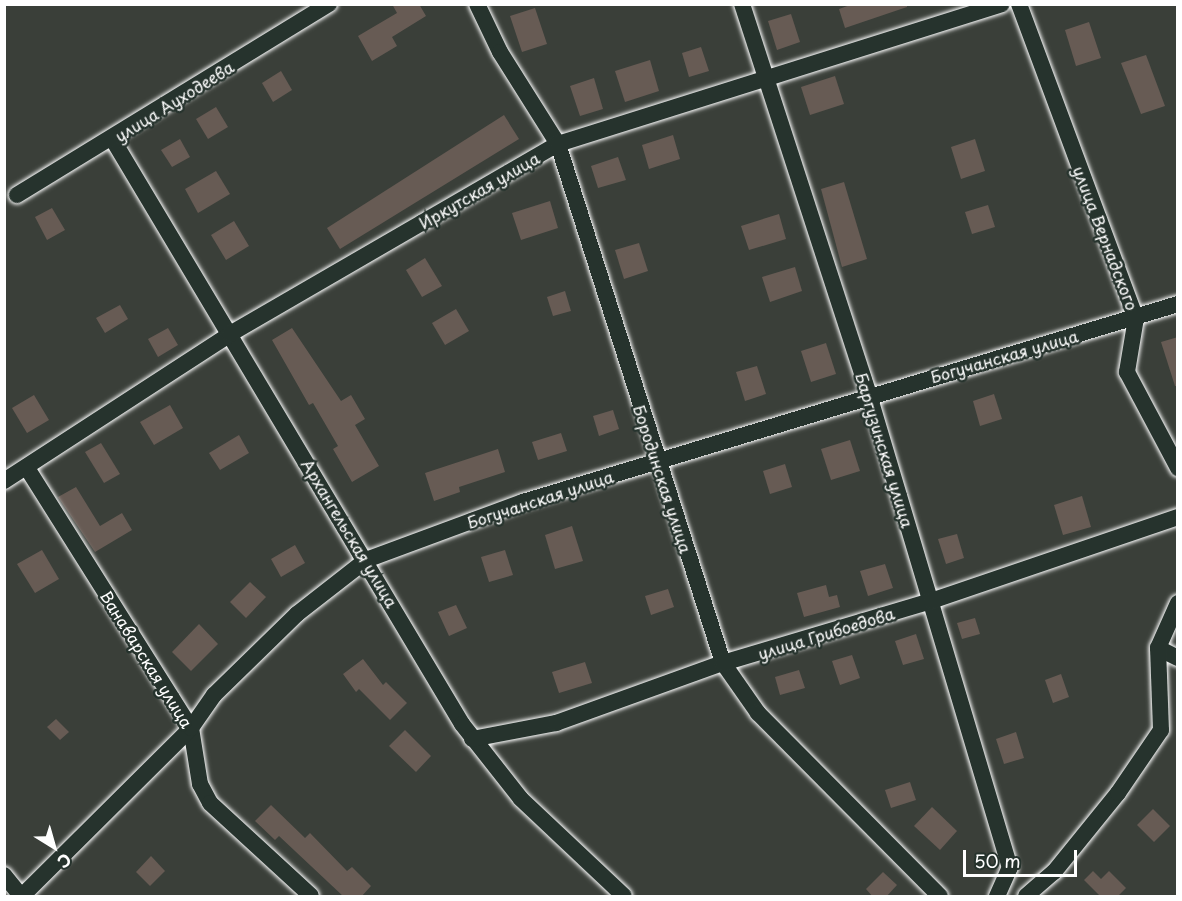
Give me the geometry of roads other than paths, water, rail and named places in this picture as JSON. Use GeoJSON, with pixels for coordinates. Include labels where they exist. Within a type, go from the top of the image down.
{"type":"FeatureCollection","features":[{"type":"Feature","properties":{"kind":"street","name":"улица Ауходеева"},"geometry":{"type":"LineString","coordinates":[[18,195],[113,140],[329,4]]}},
{"type":"Feature","properties":{"kind":"street","name":"Бородинская улица"},"geometry":{"type":"LineString","coordinates":[[477,4],[500,52],[558,144],[723,663],[758,713],[940,897]]}},
{"type":"Feature","properties":{"kind":"street","name":"Баргузинская улица"},"geometry":{"type":"LineString","coordinates":[[742,4],[869,395],[1010,867],[997,897]]}},
{"type":"Feature","properties":{"kind":"street","name":"Иркутская улица"},"geometry":{"type":"LineString","coordinates":[[4,482],[230,334],[558,144],[1001,4]]}},
{"type":"Feature","properties":{"kind":"street","name":"улица Вернадского"},"geometry":{"type":"LineString","coordinates":[[1018,4],[1136,318],[1127,372],[1178,468]]}},
{"type":"Feature","properties":{"kind":"street","name":"Архангельская улица"},"geometry":{"type":"LineString","coordinates":[[113,140],[472,739],[521,799],[624,897]]}},
{"type":"Feature","properties":{"kind":"street","name":"Богучанская улица"},"geometry":{"type":"LineString","coordinates":[[22,897],[191,728],[214,695],[297,614],[366,560],[523,502],[869,395],[1178,304]]}},
{"type":"Feature","properties":{"kind":"street","name":"Ванаварская улица"},"geometry":{"type":"LineString","coordinates":[[27,468],[191,728],[200,784],[210,803],[311,897]]}},
{"type":"Feature","properties":{"kind":"street","name":"улица Грибоедова"},"geometry":{"type":"LineString","coordinates":[[472,739],[556,723],[723,663],[931,602],[1178,517]]}},
{"type":"Feature","properties":{"kind":"street"},"geometry":{"type":"LineString","coordinates":[[1026,897],[1068,855],[1161,730],[1158,648],[1178,603]]}},
{"type":"Feature","properties":{"kind":"street"},"geometry":{"type":"LineString","coordinates":[[1158,648],[1178,658]]}},
{"type":"Feature","properties":{"kind":"street"},"geometry":{"type":"LineString","coordinates":[[4,875],[22,897]]}}]}
